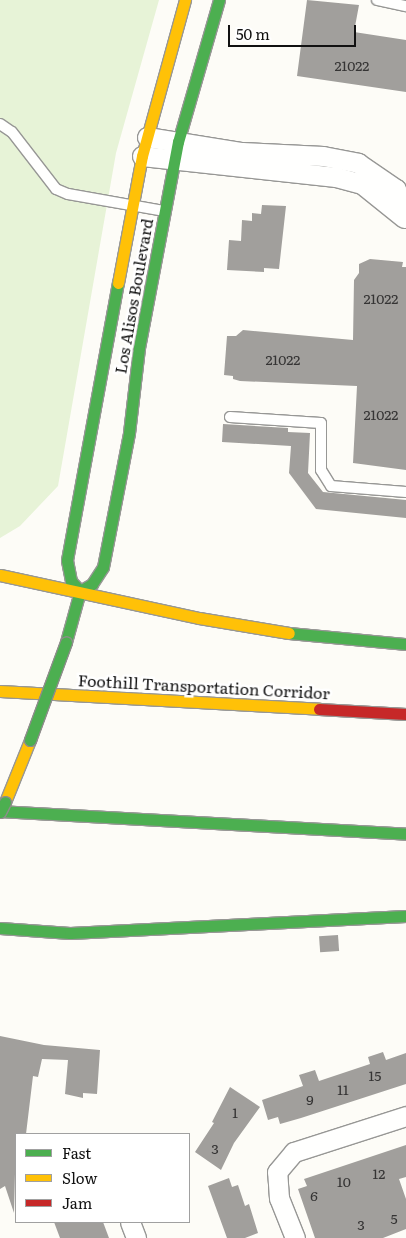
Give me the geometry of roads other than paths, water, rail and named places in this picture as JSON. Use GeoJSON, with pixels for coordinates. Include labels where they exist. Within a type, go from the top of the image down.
{"type":"FeatureCollection","features":[{"type":"Feature","properties":{"kind":"main road","name":"Los Alisos Boulevard"},"geometry":{"type":"LineString","coordinates":[[185,0],[142,156],[67,560],[71,581],[80,591],[96,581],[103,566],[176,151],[219,0]]}},
{"type":"Feature","properties":{"kind":"main road"},"geometry":{"type":"LineString","coordinates":[[0,575],[199,618],[299,635],[406,644]]}},
{"type":"Feature","properties":{"kind":"main road"},"geometry":{"type":"LineString","coordinates":[[80,591],[77,610],[66,642],[0,811],[406,834]]}},
{"type":"Feature","properties":{"kind":"main road","name":"Foothill Transportation Corridor"},"geometry":{"type":"LineString","coordinates":[[0,691],[406,714]]}},
{"type":"Feature","properties":{"kind":"main road"},"geometry":{"type":"LineString","coordinates":[[0,928],[70,933],[406,916]]}},
{"type":"Feature","properties":{"kind":"street"},"geometry":{"type":"LineString","coordinates":[[147,137],[176,151],[336,177],[362,184],[404,217]]}},
{"type":"Feature","properties":{"kind":"street"},"geometry":{"type":"LineString","coordinates":[[142,156],[176,151]]}},
{"type":"Feature","properties":{"kind":"street"},"geometry":{"type":"LineString","coordinates":[[296,1238],[279,1198],[277,1172],[294,1152],[406,1116]]}},
{"type":"Feature","properties":{"kind":"street"},"geometry":{"type":"LineString","coordinates":[[130,1223],[136,1238]]}},
{"type":"Feature","properties":{"kind":"lane"},"geometry":{"type":"LineString","coordinates":[[377,0],[406,6]]}},
{"type":"Feature","properties":{"kind":"lane"},"geometry":{"type":"LineString","coordinates":[[0,124],[12,132],[56,189],[165,212]]}},
{"type":"Feature","properties":{"kind":"lane"},"geometry":{"type":"LineString","coordinates":[[230,417],[322,423],[321,470],[331,486],[406,492]]}}]}
